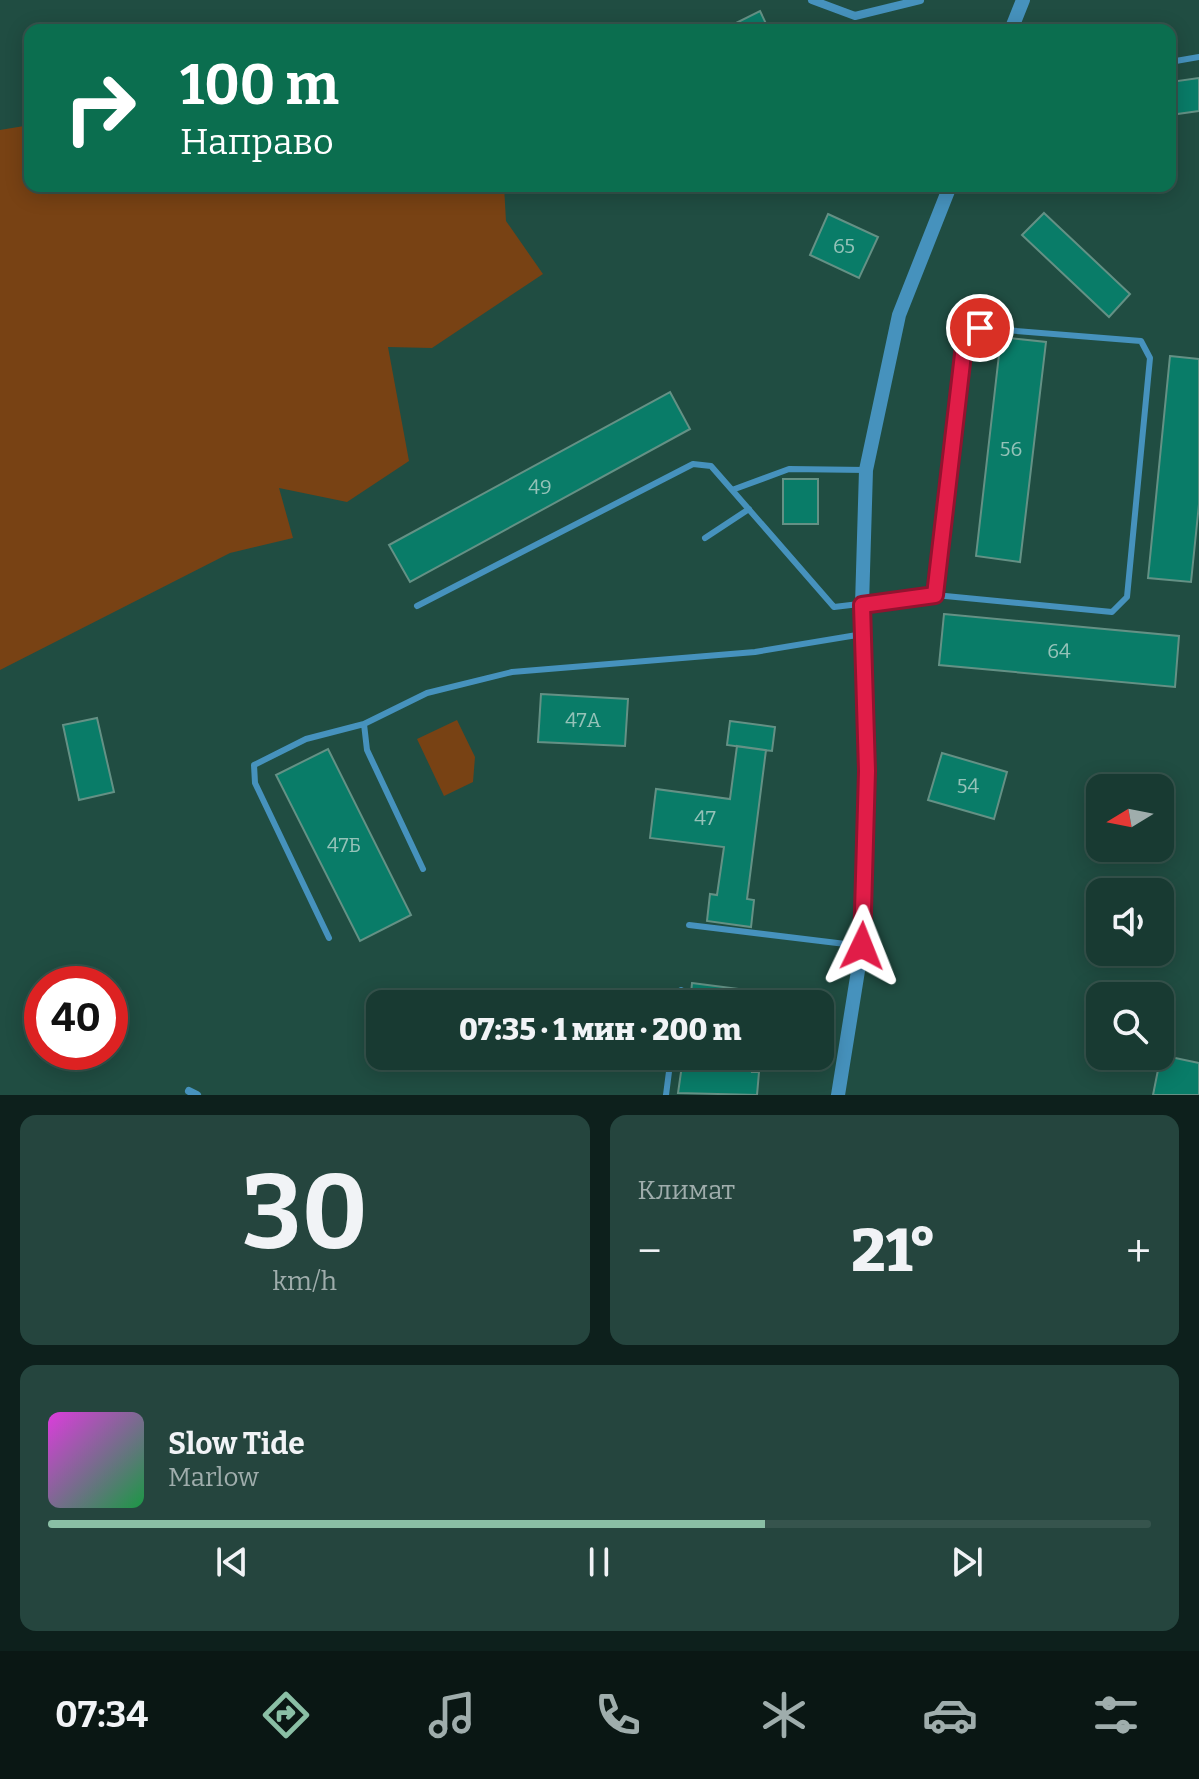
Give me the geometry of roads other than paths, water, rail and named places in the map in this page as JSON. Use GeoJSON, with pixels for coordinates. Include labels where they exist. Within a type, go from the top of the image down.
{"type":"FeatureCollection","features":[{"type":"Feature","properties":{"kind":"street"},"geometry":{"type":"LineString","coordinates":[[812,0],[855,16],[920,0]]}},
{"type":"Feature","properties":{"kind":"street"},"geometry":{"type":"LineString","coordinates":[[1013,24],[1023,0]]}},
{"type":"Feature","properties":{"kind":"street"},"geometry":{"type":"LineString","coordinates":[[838,1095],[862,946],[867,771],[862,605],[866,470],[899,315],[948,192]]}},
{"type":"Feature","properties":{"kind":"lane"},"geometry":{"type":"LineString","coordinates":[[1176,61],[1199,57]]}},
{"type":"Feature","properties":{"kind":"lane"},"geometry":{"type":"LineString","coordinates":[[417,606],[693,464],[711,466],[834,607],[935,595],[1112,612],[1127,597],[1150,358],[1141,341],[980,328],[965,337],[935,595]]}},
{"type":"Feature","properties":{"kind":"lane"},"geometry":{"type":"LineString","coordinates":[[732,490],[789,469],[866,470]]}},
{"type":"Feature","properties":{"kind":"lane"},"geometry":{"type":"LineString","coordinates":[[705,538],[749,509]]}},
{"type":"Feature","properties":{"kind":"lane"},"geometry":{"type":"LineString","coordinates":[[329,938],[255,783],[254,765],[306,739],[364,724],[427,693],[512,672],[755,652],[863,634]]}},
{"type":"Feature","properties":{"kind":"lane"},"geometry":{"type":"LineString","coordinates":[[364,724],[367,750],[423,869]]}},
{"type":"Feature","properties":{"kind":"lane"},"geometry":{"type":"LineString","coordinates":[[689,925],[862,946]]}},
{"type":"Feature","properties":{"kind":"lane"},"geometry":{"type":"LineString","coordinates":[[666,1095],[669,1070]]}},
{"type":"Feature","properties":{"kind":"lane"},"geometry":{"type":"LineString","coordinates":[[179,1095],[193,1093]]}}]}
